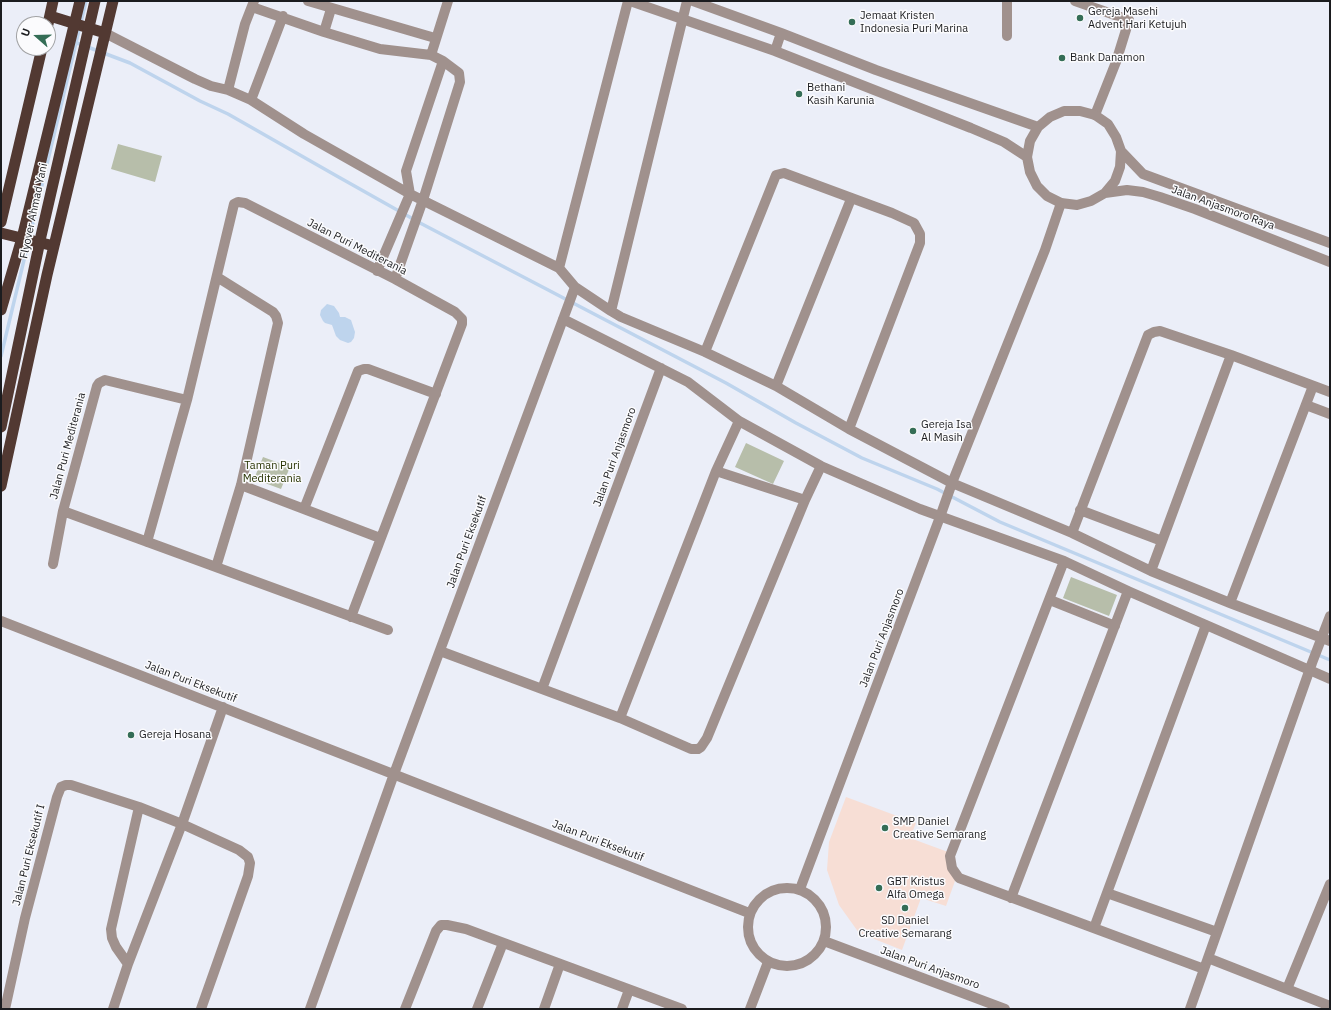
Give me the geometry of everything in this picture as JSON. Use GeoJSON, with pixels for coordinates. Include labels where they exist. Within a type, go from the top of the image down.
{"type":"FeatureCollection","features":[{"type":"Feature","properties":{"kind":"highway"},"geometry":{"type":"LineString","coordinates":[[50,16],[53,1]]}},
{"type":"Feature","properties":{"kind":"highway","name":"Flyover Ahmad Yani"},"geometry":{"type":"LineString","coordinates":[[1,310],[22,238],[80,1]]}},
{"type":"Feature","properties":{"kind":"highway","name":"Flyover Ahmad Yani"},"geometry":{"type":"LineString","coordinates":[[1,427],[42,228],[95,1]]}},
{"type":"Feature","properties":{"kind":"highway"},"geometry":{"type":"LineString","coordinates":[[1,486],[54,246],[113,1]]}},
{"type":"Feature","properties":{"kind":"highway"},"geometry":{"type":"LineString","coordinates":[[56,21],[68,22],[94,30],[105,38]]}},
{"type":"Feature","properties":{"kind":"highway"},"geometry":{"type":"LineString","coordinates":[[1,222],[40,56]]}},
{"type":"Feature","properties":{"kind":"highway"},"geometry":{"type":"LineString","coordinates":[[1,233],[54,246]]}},
{"type":"Feature","properties":{"kind":"street"},"geometry":{"type":"LineString","coordinates":[[308,1],[435,38]]}},
{"type":"Feature","properties":{"kind":"street"},"geometry":{"type":"LineString","coordinates":[[431,55],[435,38],[448,1]]}},
{"type":"Feature","properties":{"kind":"street"},"geometry":{"type":"LineString","coordinates":[[559,268],[629,1],[775,51],[971,128],[1004,142],[1027,157]]}},
{"type":"Feature","properties":{"kind":"street"},"geometry":{"type":"LineString","coordinates":[[611,311],[687,1]]}},
{"type":"Feature","properties":{"kind":"street"},"geometry":{"type":"LineString","coordinates":[[693,1],[876,70],[1038,128]]}},
{"type":"Feature","properties":{"kind":"street"},"geometry":{"type":"LineString","coordinates":[[1007,36],[1008,1]]}},
{"type":"Feature","properties":{"kind":"street"},"geometry":{"type":"LineString","coordinates":[[1075,1],[1129,20],[1116,62],[1095,115]]}},
{"type":"Feature","properties":{"kind":"street"},"geometry":{"type":"LineString","coordinates":[[228,90],[245,24],[253,4],[324,32],[380,49],[431,55],[456,70],[460,76],[460,82],[423,200],[395,280]]}},
{"type":"Feature","properties":{"kind":"street"},"geometry":{"type":"LineString","coordinates":[[324,32],[331,8]]}},
{"type":"Feature","properties":{"kind":"street"},"geometry":{"type":"LineString","coordinates":[[251,100],[283,16]]}},
{"type":"Feature","properties":{"kind":"street"},"geometry":{"type":"LineString","coordinates":[[775,51],[781,33]]}},
{"type":"Feature","properties":{"kind":"street"},"geometry":{"type":"LineString","coordinates":[[105,38],[210,86],[228,90],[251,100],[304,134],[410,194],[559,268],[575,287],[621,317],[705,352],[776,386],[849,429],[951,485],[1072,533],[1151,571],[1324,641]]}},
{"type":"Feature","properties":{"kind":"street"},"geometry":{"type":"LineString","coordinates":[[377,271],[410,194],[406,171],[443,61]]}},
{"type":"Feature","properties":{"kind":"street"},"geometry":{"type":"LineString","coordinates":[[1080,110],[1095,115],[1108,124],[1116,137],[1121,151],[1120,167],[1115,181],[1105,193],[1092,201],[1076,205],[1061,203],[1048,196],[1036,186],[1030,172],[1027,157],[1030,142],[1038,128],[1050,117],[1064,111],[1080,110]]}},
{"type":"Feature","properties":{"kind":"street","name":"Jalan Anjasmoro Raya"},"geometry":{"type":"LineString","coordinates":[[1121,151],[1143,174],[1330,243]]}},
{"type":"Feature","properties":{"kind":"street"},"geometry":{"type":"LineString","coordinates":[[705,352],[776,174],[784,173],[914,223],[920,234],[920,243],[849,429]]}},
{"type":"Feature","properties":{"kind":"street","name":"Jalan Anjasmoro Raya"},"geometry":{"type":"LineString","coordinates":[[1105,193],[1127,190],[1143,192],[1160,197],[1195,209],[1330,262]]}},
{"type":"Feature","properties":{"kind":"street"},"geometry":{"type":"LineString","coordinates":[[776,386],[851,199]]}},
{"type":"Feature","properties":{"kind":"street","name":"Jalan Puri Mediterania"},"geometry":{"type":"LineString","coordinates":[[147,542],[187,400],[234,204],[240,202],[245,203],[455,312],[460,315],[462,319],[462,324],[436,394],[351,617]]}},
{"type":"Feature","properties":{"kind":"street","name":"Jalan Puri Anjasmoro"},"geometry":{"type":"LineString","coordinates":[[800,889],[942,513],[951,485],[1046,250],[1061,203]]}},
{"type":"Feature","properties":{"kind":"street"},"geometry":{"type":"LineString","coordinates":[[216,567],[241,485],[278,323],[275,314],[270,310],[217,277]]}},
{"type":"Feature","properties":{"kind":"street","name":"Jalan Puri Eksekutif"},"geometry":{"type":"LineString","coordinates":[[310,1009],[394,774],[575,287]]}},
{"type":"Feature","properties":{"kind":"street"},"geometry":{"type":"LineString","coordinates":[[564,317],[688,382],[739,421],[821,466],[920,509],[942,513],[1064,562],[1206,625],[1310,667],[1330,679]]}},
{"type":"Feature","properties":{"kind":"street"},"geometry":{"type":"LineString","coordinates":[[1072,533],[1148,335],[1160,331],[1231,355],[1330,392]]}},
{"type":"Feature","properties":{"kind":"street"},"geometry":{"type":"LineString","coordinates":[[1151,571],[1231,355]]}},
{"type":"Feature","properties":{"kind":"street","name":"Jalan Puri Anjasmoro"},"geometry":{"type":"LineString","coordinates":[[542,689],[661,368]]}},
{"type":"Feature","properties":{"kind":"street"},"geometry":{"type":"LineString","coordinates":[[304,509],[358,371],[361,369],[368,370],[436,394]]}},
{"type":"Feature","properties":{"kind":"street","name":"Jalan Puri Mediterania"},"geometry":{"type":"LineString","coordinates":[[53,564],[63,511],[99,383],[105,380],[187,400]]}},
{"type":"Feature","properties":{"kind":"street"},"geometry":{"type":"LineString","coordinates":[[1230,603],[1313,386]]}},
{"type":"Feature","properties":{"kind":"street"},"geometry":{"type":"LineString","coordinates":[[1306,404],[1330,414]]}},
{"type":"Feature","properties":{"kind":"street"},"geometry":{"type":"LineString","coordinates":[[620,718],[716,471],[739,421]]}},
{"type":"Feature","properties":{"kind":"street"},"geometry":{"type":"LineString","coordinates":[[440,651],[620,718],[691,749],[698,749],[707,738],[805,500],[821,466]]}},
{"type":"Feature","properties":{"kind":"street"},"geometry":{"type":"LineString","coordinates":[[716,471],[805,500]]}},
{"type":"Feature","properties":{"kind":"street"},"geometry":{"type":"LineString","coordinates":[[241,485],[380,538]]}},
{"type":"Feature","properties":{"kind":"street"},"geometry":{"type":"LineString","coordinates":[[1080,510],[1162,541]]}},
{"type":"Feature","properties":{"kind":"street","name":"Jalan Puri Mediterania"},"geometry":{"type":"LineString","coordinates":[[63,511],[388,630]]}},
{"type":"Feature","properties":{"kind":"street"},"geometry":{"type":"LineString","coordinates":[[1064,562],[950,856],[952,868],[959,878],[1204,969]]}},
{"type":"Feature","properties":{"kind":"street"},"geometry":{"type":"LineString","coordinates":[[1011,898],[1128,591]]}},
{"type":"Feature","properties":{"kind":"street"},"geometry":{"type":"LineString","coordinates":[[1050,600],[1115,626]]}},
{"type":"Feature","properties":{"kind":"street"},"geometry":{"type":"LineString","coordinates":[[1190,1009],[1310,667],[1324,641],[1330,616]]}},
{"type":"Feature","properties":{"kind":"street","name":"Jalan Puri Eksekutif"},"geometry":{"type":"LineString","coordinates":[[1,621],[750,913]]}},
{"type":"Feature","properties":{"kind":"street"},"geometry":{"type":"LineString","coordinates":[[1094,928],[1206,625]]}},
{"type":"Feature","properties":{"kind":"street"},"geometry":{"type":"LineString","coordinates":[[113,1009],[128,964],[182,824],[223,707]]}},
{"type":"Feature","properties":{"kind":"street","name":"Jalan Puri Eksekutif I"},"geometry":{"type":"LineString","coordinates":[[5,1009],[27,911],[56,798],[62,787],[71,785],[139,807],[182,824],[238,850],[248,857],[250,862],[248,876],[201,1009]]}},
{"type":"Feature","properties":{"kind":"street"},"geometry":{"type":"LineString","coordinates":[[128,964],[116,947],[112,938],[112,929],[139,807]]}},
{"type":"Feature","properties":{"kind":"street"},"geometry":{"type":"LineString","coordinates":[[1287,989],[1330,884]]}},
{"type":"Feature","properties":{"kind":"street"},"geometry":{"type":"LineString","coordinates":[[788,887],[800,889],[811,895],[820,904],[825,916],[826,929],[824,941],[817,953],[801,964],[794,966],[781,966],[768,962],[759,956],[752,947],[748,936],[747,924],[750,913],[756,902],[765,894],[776,889],[788,887]]}},
{"type":"Feature","properties":{"kind":"street"},"geometry":{"type":"LineString","coordinates":[[1107,894],[1217,932]]}},
{"type":"Feature","properties":{"kind":"street"},"geometry":{"type":"LineString","coordinates":[[405,1009],[436,931],[439,927],[445,925],[454,926],[503,943],[682,1009]]}},
{"type":"Feature","properties":{"kind":"street","name":"Jalan Puri Anjasmoro"},"geometry":{"type":"LineString","coordinates":[[824,941],[1005,1009]]}},
{"type":"Feature","properties":{"kind":"street"},"geometry":{"type":"LineString","coordinates":[[477,1009],[503,943]]}},
{"type":"Feature","properties":{"kind":"street"},"geometry":{"type":"LineString","coordinates":[[1208,958],[1330,1006]]}},
{"type":"Feature","properties":{"kind":"street"},"geometry":{"type":"LineString","coordinates":[[750,1009],[768,962]]}},
{"type":"Feature","properties":{"kind":"street"},"geometry":{"type":"LineString","coordinates":[[544,1009],[560,964]]}},
{"type":"Feature","properties":{"kind":"street"},"geometry":{"type":"LineString","coordinates":[[622,1009],[629,990]]}},
{"type":"Feature","properties":{"kind":"shaded area"},"geometry":{"type":"Polygon","coordinates":[[[846,797],[916,823],[910,838],[948,852],[946,858],[955,881],[946,906],[921,898],[902,950],[859,933],[839,905],[827,870],[829,842],[846,797]]]}},
{"type":"Feature","properties":{"kind":"green space"},"geometry":{"type":"Polygon","coordinates":[[[118,144],[162,156],[155,182],[111,169],[118,144]]]}},
{"type":"Feature","properties":{"kind":"green space"},"geometry":{"type":"Polygon","coordinates":[[[746,443],[784,461],[773,484],[735,467],[746,443]]]}},
{"type":"Feature","properties":{"kind":"green space","name":"Taman Puri Mediterania"},"geometry":{"type":"Polygon","coordinates":[[[263,457],[290,467],[281,489],[254,479],[263,457]]]}},
{"type":"Feature","properties":{"kind":"green space"},"geometry":{"type":"Polygon","coordinates":[[[1071,577],[1117,595],[1109,616],[1063,598],[1071,577]]]}},
{"type":"Feature","properties":{"kind":"water"},"geometry":{"type":"Polygon","coordinates":[[[327,304],[334,306],[340,317],[345,317],[351,320],[355,332],[354,338],[351,342],[348,343],[340,340],[336,336],[332,325],[323,321],[320,315],[321,310],[327,304]]]}},
{"type":"Feature","properties":{"kind":"waterway"},"geometry":{"type":"LineString","coordinates":[[1,356],[86,1]]}},
{"type":"Feature","properties":{"kind":"waterway"},"geometry":{"type":"LineString","coordinates":[[77,43],[130,63],[200,101],[228,114],[422,224],[726,383],[796,423],[862,458],[937,489],[1000,522],[1330,660]]}},
{"type":"Feature","properties":{"kind":"place","name":"Gereja Masehi Advent Hari Ketujuh"},"geometry":{"type":"Point","coordinates":[1080,18]}},
{"type":"Feature","properties":{"kind":"place","name":"Jemaat Kristen Indonesia Puri Marina"},"geometry":{"type":"Point","coordinates":[852,22]}},
{"type":"Feature","properties":{"kind":"place","name":"Bank Danamon"},"geometry":{"type":"Point","coordinates":[1062,58]}},
{"type":"Feature","properties":{"kind":"place","name":"Bethani Kasih Karunia"},"geometry":{"type":"Point","coordinates":[799,94]}},
{"type":"Feature","properties":{"kind":"place","name":"Gereja Isa Al Masih"},"geometry":{"type":"Point","coordinates":[913,431]}},
{"type":"Feature","properties":{"kind":"place","name":"Gereja Hosana"},"geometry":{"type":"Point","coordinates":[131,735]}},
{"type":"Feature","properties":{"kind":"place","name":"SMP Daniel Creative Semarang"},"geometry":{"type":"Point","coordinates":[885,828]}},
{"type":"Feature","properties":{"kind":"place","name":"GBT Kristus Alfa Omega"},"geometry":{"type":"Point","coordinates":[879,888]}},
{"type":"Feature","properties":{"kind":"place","name":"SD Daniel Creative Semarang"},"geometry":{"type":"Point","coordinates":[905,908]}}]}
